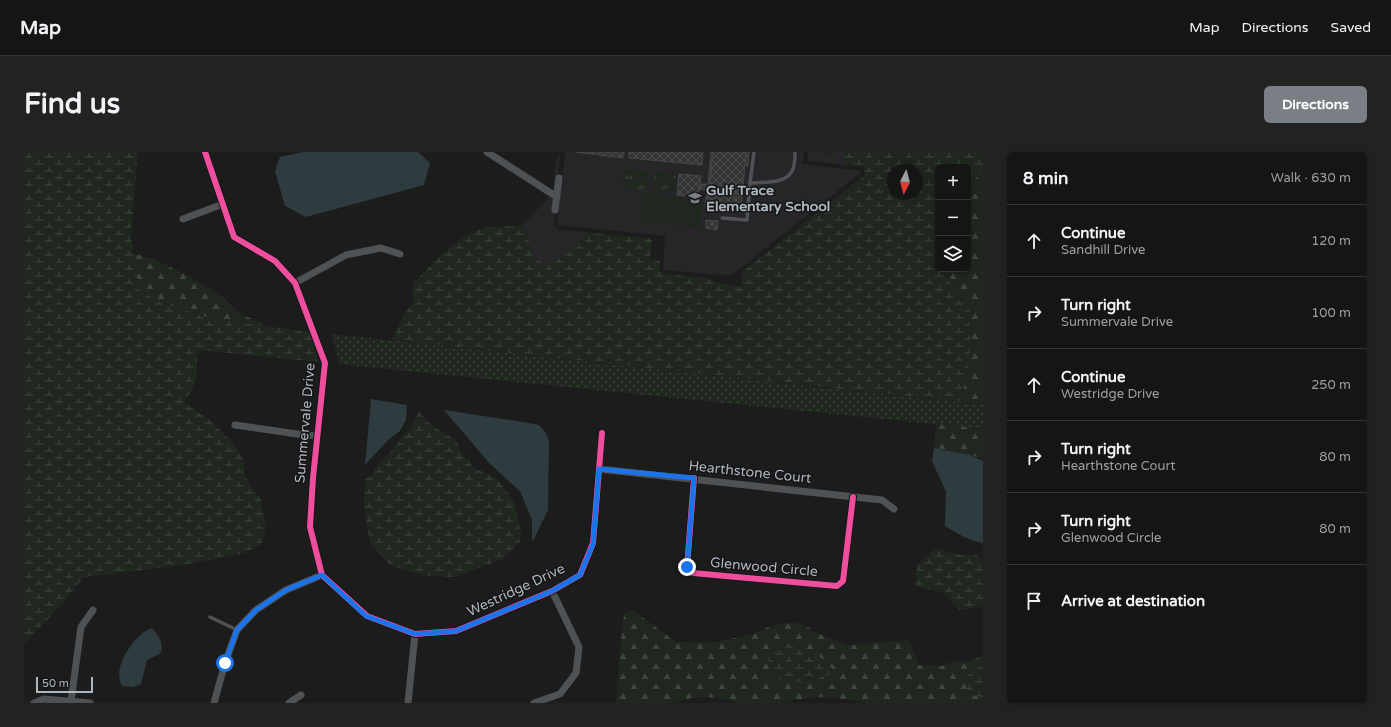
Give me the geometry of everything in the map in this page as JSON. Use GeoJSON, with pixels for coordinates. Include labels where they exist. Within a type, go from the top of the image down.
{"type":"FeatureCollection","features":[{"type":"Feature","properties":{"kind":"street","name":"Summervale Drive"},"geometry":{"type":"LineString","coordinates":[[205,152],[234,237],[275,261],[295,283],[325,363],[313,478],[310,527],[322,575]]}},
{"type":"Feature","properties":{"kind":"street"},"geometry":{"type":"LineString","coordinates":[[486,152],[557,197]]}},
{"type":"Feature","properties":{"kind":"street"},"geometry":{"type":"LineString","coordinates":[[555,210],[559,178]]}},
{"type":"Feature","properties":{"kind":"street"},"geometry":{"type":"LineString","coordinates":[[183,219],[223,204]]}},
{"type":"Feature","properties":{"kind":"street"},"geometry":{"type":"LineString","coordinates":[[295,283],[346,255],[381,248],[400,254]]}},
{"type":"Feature","properties":{"kind":"street"},"geometry":{"type":"LineString","coordinates":[[235,425],[317,436]]}},
{"type":"Feature","properties":{"kind":"street","name":"Westridge Drive"},"geometry":{"type":"LineString","coordinates":[[415,634],[456,631],[552,591],[580,575],[593,544],[602,433]]}},
{"type":"Feature","properties":{"kind":"street","name":"Hearthstone Court"},"geometry":{"type":"LineString","coordinates":[[599,469],[694,478],[882,500],[894,509]]}},
{"type":"Feature","properties":{"kind":"street","name":"Glenwood Circle"},"geometry":{"type":"LineString","coordinates":[[694,478],[687,567],[693,572],[836,586],[843,581],[853,497]]}},
{"type":"Feature","properties":{"kind":"street"},"geometry":{"type":"LineString","coordinates":[[214,703],[225,663],[237,630],[256,610],[286,590],[322,575],[366,616],[415,634],[408,703]]}},
{"type":"Feature","properties":{"kind":"street"},"geometry":{"type":"LineString","coordinates":[[534,703],[560,694],[576,672],[579,647],[552,591]]}},
{"type":"Feature","properties":{"kind":"street"},"geometry":{"type":"LineString","coordinates":[[71,701],[81,627],[93,610]]}},
{"type":"Feature","properties":{"kind":"street"},"geometry":{"type":"LineString","coordinates":[[289,703],[301,695]]}},
{"type":"Feature","properties":{"kind":"street"},"geometry":{"type":"LineString","coordinates":[[34,703],[44,699],[90,703]]}},
{"type":"Feature","properties":{"kind":"lane"},"geometry":{"type":"LineString","coordinates":[[722,218],[746,220],[754,152]]}},
{"type":"Feature","properties":{"kind":"lane"},"geometry":{"type":"LineString","coordinates":[[750,183],[782,180],[788,177],[792,172],[795,152]]}},
{"type":"Feature","properties":{"kind":"lane"},"geometry":{"type":"LineString","coordinates":[[210,617],[237,630]]}},
{"type":"Feature","properties":{"kind":"shaded area"},"geometry":{"type":"Polygon","coordinates":[[[303,152],[418,152],[430,163],[424,185],[306,217],[285,206],[275,171],[280,157],[303,152]]]}},
{"type":"Feature","properties":{"kind":"shaded area"},"geometry":{"type":"Polygon","coordinates":[[[560,152],[554,224],[557,229],[593,233],[590,233],[572,251],[546,266],[534,256],[523,224],[553,193],[556,161],[560,152]]]}},
{"type":"Feature","properties":{"kind":"shaded area","name":"Gulf Trace Elementary School"},"geometry":{"type":"Polygon","coordinates":[[[565,152],[804,152],[803,164],[863,171],[731,276],[663,270],[665,236],[557,225],[565,152]]]}},
{"type":"Feature","properties":{"kind":"shaded area"},"geometry":{"type":"Polygon","coordinates":[[[808,152],[844,152],[844,165],[807,161],[808,152]]]}},
{"type":"Feature","properties":{"kind":"shaded area"},"geometry":{"type":"Polygon","coordinates":[[[371,399],[407,405],[406,420],[400,431],[388,440],[365,465],[371,399]]]}},
{"type":"Feature","properties":{"kind":"shaded area"},"geometry":{"type":"Polygon","coordinates":[[[444,410],[539,425],[546,433],[549,441],[548,510],[532,541],[532,520],[520,491],[490,464],[444,410]]]}},
{"type":"Feature","properties":{"kind":"shaded area"},"geometry":{"type":"Polygon","coordinates":[[[934,448],[970,455],[983,461],[983,543],[968,539],[945,526],[946,492],[932,461],[934,448]]]}},
{"type":"Feature","properties":{"kind":"shaded area"},"geometry":{"type":"Polygon","coordinates":[[[152,628],[161,643],[161,653],[147,660],[141,684],[133,687],[122,686],[119,674],[122,661],[130,647],[140,635],[152,628]]]}},
{"type":"Feature","properties":{"kind":"green space"},"geometry":{"type":"Polygon","coordinates":[[[24,152],[138,152],[131,236],[139,290],[158,301],[213,319],[312,332],[318,362],[198,350],[196,380],[191,392],[184,402],[211,421],[233,443],[243,459],[245,474],[248,482],[261,500],[266,525],[262,544],[245,553],[183,565],[84,577],[64,602],[24,644],[24,152]]]}},
{"type":"Feature","properties":{"kind":"green space"},"geometry":{"type":"Polygon","coordinates":[[[844,152],[983,152],[983,172],[971,182],[971,164],[935,164],[935,272],[944,272],[951,285],[970,311],[969,327],[971,343],[968,368],[961,402],[392,340],[403,316],[413,304],[413,283],[451,246],[467,234],[480,229],[521,226],[523,224],[534,256],[546,266],[572,251],[590,233],[649,238],[652,241],[650,258],[660,261],[659,269],[663,274],[705,278],[715,282],[741,287],[743,271],[865,175],[864,167],[844,165],[844,152]]]}},
{"type":"Feature","properties":{"kind":"green space"},"geometry":{"type":"Polygon","coordinates":[[[624,169],[649,172],[647,190],[626,188],[627,183],[622,182],[624,169]]]}},
{"type":"Feature","properties":{"kind":"green space"},"geometry":{"type":"Polygon","coordinates":[[[654,172],[676,174],[674,192],[652,190],[654,172]]]}},
{"type":"Feature","properties":{"kind":"green space"},"geometry":{"type":"Polygon","coordinates":[[[983,172],[983,405],[961,402],[968,368],[971,343],[969,327],[970,311],[944,272],[971,272],[971,182],[983,172]]]}},
{"type":"Feature","properties":{"kind":"green space"},"geometry":{"type":"Polygon","coordinates":[[[643,193],[656,194],[653,223],[640,222],[643,193]]]}},
{"type":"Feature","properties":{"kind":"green space"},"geometry":{"type":"Polygon","coordinates":[[[658,194],[671,196],[668,225],[655,223],[658,194]]]}},
{"type":"Feature","properties":{"kind":"green space"},"geometry":{"type":"Polygon","coordinates":[[[673,196],[686,197],[684,226],[670,225],[673,196]]]}},
{"type":"Feature","properties":{"kind":"green space"},"geometry":{"type":"Polygon","coordinates":[[[688,197],[702,199],[699,228],[685,226],[688,197]]]}},
{"type":"Feature","properties":{"kind":"green space"},"geometry":{"type":"Polygon","coordinates":[[[133,253],[158,261],[187,275],[223,297],[240,313],[266,326],[213,319],[158,301],[139,290],[133,253]]]}},
{"type":"Feature","properties":{"kind":"green space"},"geometry":{"type":"Polygon","coordinates":[[[332,334],[983,405],[983,429],[339,364],[332,334]]]}},
{"type":"Feature","properties":{"kind":"green space"},"geometry":{"type":"Polygon","coordinates":[[[419,411],[431,425],[457,441],[460,450],[474,468],[498,479],[514,502],[522,538],[519,538],[520,542],[505,558],[455,577],[425,576],[391,566],[370,543],[364,507],[365,479],[373,475],[374,470],[411,428],[419,411]]]}},
{"type":"Feature","properties":{"kind":"green space"},"geometry":{"type":"Polygon","coordinates":[[[936,424],[983,429],[983,458],[934,448],[936,424]]]}},
{"type":"Feature","properties":{"kind":"green space"},"geometry":{"type":"Polygon","coordinates":[[[936,549],[961,555],[977,555],[983,561],[983,605],[981,607],[960,610],[944,593],[915,586],[917,564],[936,549]]]}},
{"type":"Feature","properties":{"kind":"green space"},"geometry":{"type":"Polygon","coordinates":[[[634,611],[676,642],[716,642],[753,634],[771,626],[794,622],[808,627],[816,633],[849,645],[909,640],[919,665],[941,666],[983,656],[983,663],[966,678],[966,693],[983,698],[983,703],[866,703],[845,699],[818,697],[794,700],[785,703],[739,703],[707,697],[682,700],[674,703],[616,703],[624,613],[634,611]]]}},
{"type":"Feature","properties":{"kind":"green space"},"geometry":{"type":"Polygon","coordinates":[[[790,644],[814,651],[836,672],[808,683],[775,680],[768,657],[790,644]]]}},
{"type":"Feature","properties":{"kind":"green space"},"geometry":{"type":"Polygon","coordinates":[[[983,663],[983,698],[966,693],[966,677],[983,663]]]}},
{"type":"Feature","properties":{"kind":"building"},"geometry":{"type":"Polygon","coordinates":[[[575,152],[624,152],[623,158],[575,152]]]}},
{"type":"Feature","properties":{"kind":"building"},"geometry":{"type":"Polygon","coordinates":[[[629,152],[703,152],[702,165],[629,158],[629,152]]]}},
{"type":"Feature","properties":{"kind":"building"},"geometry":{"type":"Polygon","coordinates":[[[711,152],[713,152],[708,207],[705,206],[707,190],[699,189],[700,184],[708,184],[711,152]]]}},
{"type":"Feature","properties":{"kind":"building"},"geometry":{"type":"Polygon","coordinates":[[[713,152],[746,152],[741,210],[708,207],[713,152]]]}},
{"type":"Feature","properties":{"kind":"building"},"geometry":{"type":"Polygon","coordinates":[[[746,152],[749,152],[748,166],[745,166],[746,152]]]}},
{"type":"Feature","properties":{"kind":"building"},"geometry":{"type":"Polygon","coordinates":[[[679,174],[701,176],[698,198],[677,195],[679,174]]]}},
{"type":"Feature","properties":{"kind":"building"},"geometry":{"type":"Polygon","coordinates":[[[706,220],[718,221],[717,230],[706,228],[706,220]]]}},
{"type":"Feature","properties":{"kind":"cycle path"},"geometry":{"type":"LineString","coordinates":[[205,152],[234,237],[275,261],[295,283],[325,363],[313,478],[310,527],[322,575],[367,616],[415,634],[456,631],[552,591],[580,575],[593,543],[602,433]]}},
{"type":"Feature","properties":{"kind":"cycle path"},"geometry":{"type":"LineString","coordinates":[[694,478],[687,567],[693,573],[837,586],[843,581],[853,497]]}},
{"type":"Feature","properties":{"kind":"place","name":"Gulf Trace Elementary School"},"geometry":{"type":"Point","coordinates":[695,198]}},
{"type":"Feature","properties":{"kind":"route"},"geometry":{"type":"LineString","coordinates":[[225,663],[237,630],[256,610],[286,590],[322,575],[366,616],[415,634],[456,631],[552,591],[580,575],[593,544],[599,469],[694,478],[687,567]]}}]}
